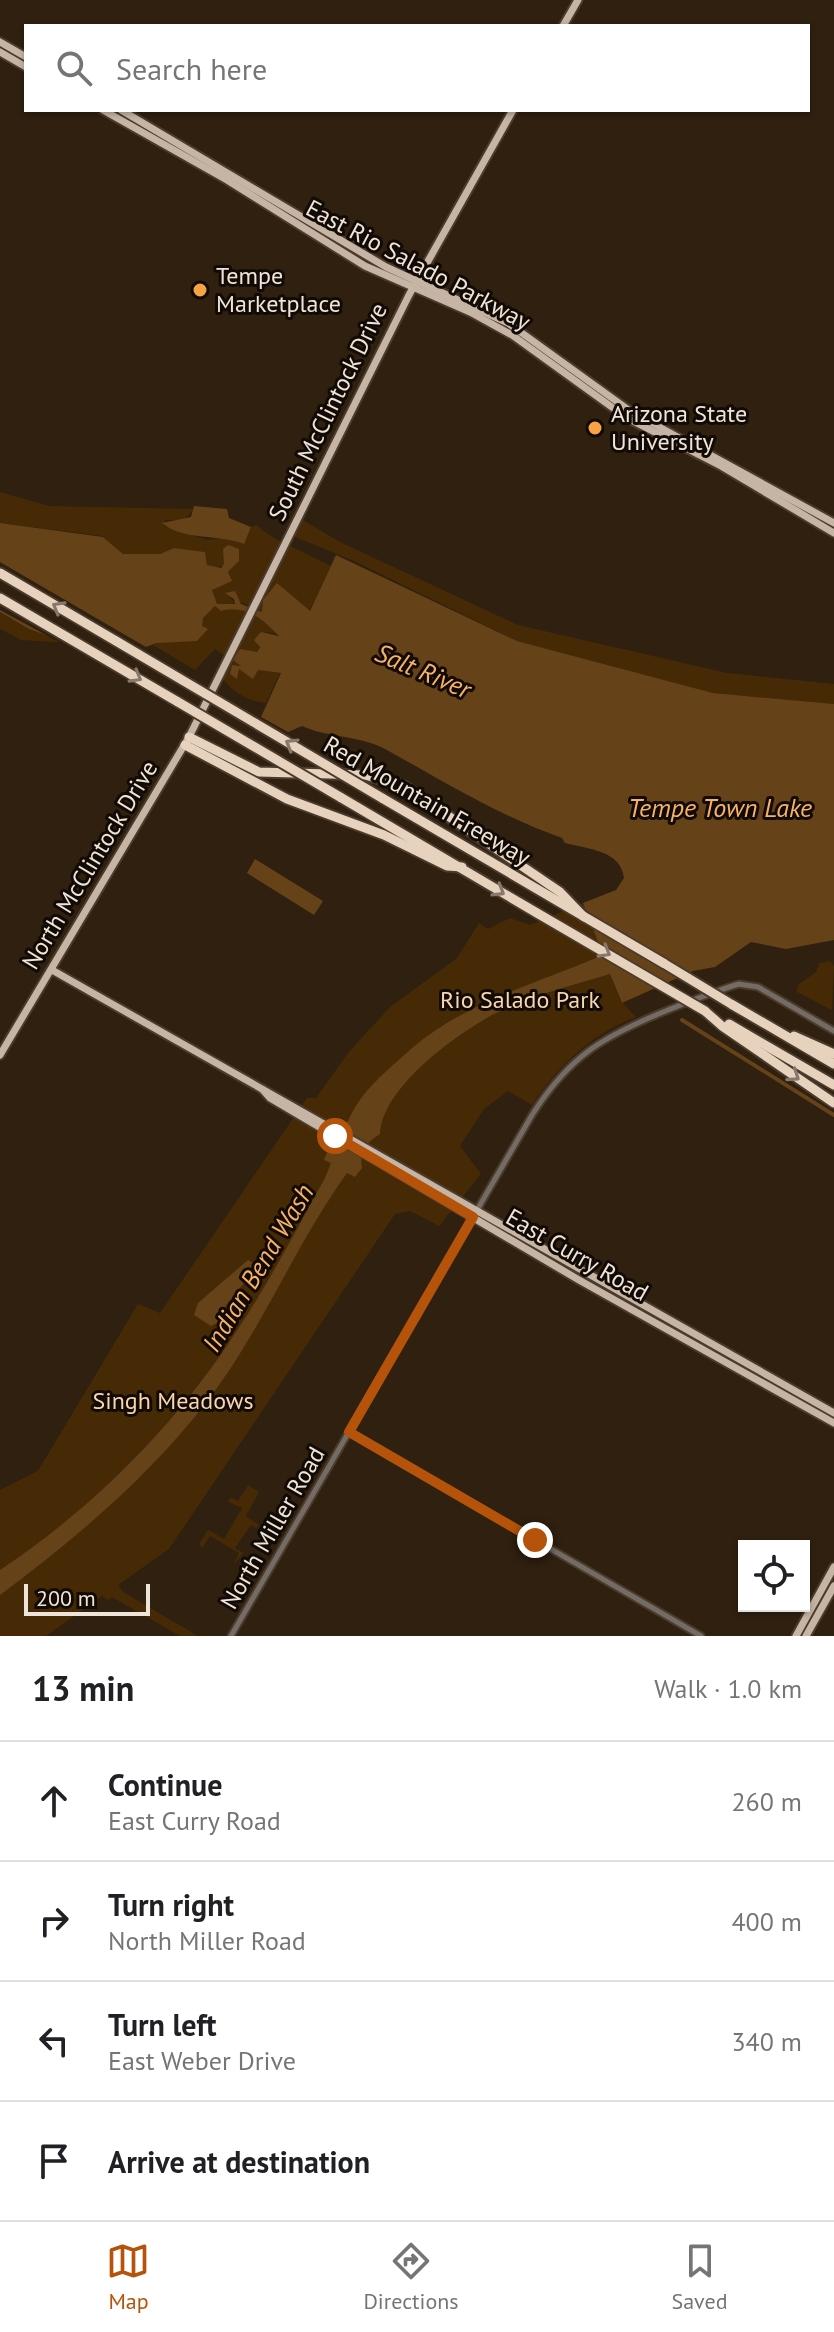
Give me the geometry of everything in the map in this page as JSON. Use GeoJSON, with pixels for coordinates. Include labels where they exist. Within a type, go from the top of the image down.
{"type":"FeatureCollection","features":[{"type":"Feature","properties":{"kind":"highway","name":"Red Mountain Freeway"},"geometry":{"type":"LineString","coordinates":[[0,573],[382,798],[564,900]]}},
{"type":"Feature","properties":{"kind":"highway","name":"Red Mountain Freeway"},"geometry":{"type":"LineString","coordinates":[[0,598],[834,1085]]}},
{"type":"Feature","properties":{"kind":"highway"},"geometry":{"type":"LineString","coordinates":[[187,741],[287,799],[384,835],[447,866],[462,867]]}},
{"type":"Feature","properties":{"kind":"highway"},"geometry":{"type":"LineString","coordinates":[[187,741],[259,772],[365,775],[404,786],[584,917],[834,1064]]}},
{"type":"Feature","properties":{"kind":"highway"},"geometry":{"type":"LineString","coordinates":[[705,1011],[834,1103]]}},
{"type":"Feature","properties":{"kind":"highway"},"geometry":{"type":"LineString","coordinates":[[780,1032],[804,1039],[834,1054]]}},
{"type":"Feature","properties":{"kind":"main road"},"geometry":{"type":"LineString","coordinates":[[564,24],[578,0]]}},
{"type":"Feature","properties":{"kind":"main road"},"geometry":{"type":"LineString","coordinates":[[0,42],[24,56]]}},
{"type":"Feature","properties":{"kind":"main road"},"geometry":{"type":"LineString","coordinates":[[0,52],[24,66]]}},
{"type":"Feature","properties":{"kind":"main road","name":"East Rio Salado Parkway"},"geometry":{"type":"LineString","coordinates":[[107,112],[227,180],[308,233],[500,328],[627,418],[721,466],[834,533]]}},
{"type":"Feature","properties":{"kind":"main road","name":"East Rio Salado Parkway"},"geometry":{"type":"LineString","coordinates":[[125,112],[237,175],[323,232],[415,284],[508,323],[630,411],[834,523]]}},
{"type":"Feature","properties":{"kind":"main road","name":"South McClintock Drive"},"geometry":{"type":"LineString","coordinates":[[187,741],[415,284],[512,112]]}},
{"type":"Feature","properties":{"kind":"main road","name":"North McClintock Drive"},"geometry":{"type":"LineString","coordinates":[[0,1055],[187,741]]}},
{"type":"Feature","properties":{"kind":"main road","name":"East Curry Road"},"geometry":{"type":"LineString","coordinates":[[52,970],[795,1394],[834,1413]]}},
{"type":"Feature","properties":{"kind":"main road","name":"East Curry Road"},"geometry":{"type":"LineString","coordinates":[[476,1213],[834,1426]]}},
{"type":"Feature","properties":{"kind":"main road"},"geometry":{"type":"LineString","coordinates":[[796,1636],[834,1567]]}},
{"type":"Feature","properties":{"kind":"main road"},"geometry":{"type":"LineString","coordinates":[[806,1636],[834,1586]]}},
{"type":"Feature","properties":{"kind":"street","name":"North Miller Road"},"geometry":{"type":"LineString","coordinates":[[231,1636],[545,1094],[579,1056],[618,1030],[739,984],[758,987],[834,1031]]}},
{"type":"Feature","properties":{"kind":"street"},"geometry":{"type":"LineString","coordinates":[[349,1432],[701,1636]]}},
{"type":"Feature","properties":{"kind":"green space"},"geometry":{"type":"Polygon","coordinates":[[[0,492],[49,506],[194,509],[184,520],[165,520],[164,526],[208,540],[227,537],[244,543],[251,527],[256,525],[272,537],[331,566],[309,612],[277,583],[263,612],[227,596],[235,602],[228,606],[217,605],[212,590],[239,561],[211,569],[207,565],[205,552],[174,548],[160,554],[123,554],[102,536],[0,523],[0,492]]]}},
{"type":"Feature","properties":{"kind":"green space"},"geometry":{"type":"Polygon","coordinates":[[[301,519],[340,542],[518,625],[727,673],[834,684],[834,704],[713,693],[517,641],[354,561],[300,539],[293,535],[301,519]]]}},
{"type":"Feature","properties":{"kind":"green space"},"geometry":{"type":"Polygon","coordinates":[[[215,606],[224,611],[248,611],[279,634],[265,632],[257,652],[240,649],[241,666],[236,665],[233,676],[237,679],[239,669],[254,674],[258,670],[280,673],[266,703],[248,699],[228,685],[224,680],[227,657],[215,649],[195,670],[153,645],[201,627],[203,618],[215,606]]]}},
{"type":"Feature","properties":{"kind":"green space"},"geometry":{"type":"Polygon","coordinates":[[[0,612],[29,629],[68,643],[21,640],[0,629],[0,612]]]}},
{"type":"Feature","properties":{"kind":"green space","name":"Singh Meadows"},"geometry":{"type":"Polygon","coordinates":[[[583,903],[620,1000],[636,1017],[604,1033],[577,1053],[553,1077],[532,1105],[508,1091],[484,1109],[460,1146],[481,1174],[439,1226],[410,1211],[395,1214],[169,1549],[118,1585],[123,1592],[198,1636],[180,1636],[112,1597],[109,1600],[102,1596],[46,1636],[0,1636],[0,1490],[38,1471],[138,1304],[160,1313],[307,1098],[316,1098],[348,1053],[390,1007],[457,958],[479,923],[488,929],[510,918],[530,925],[583,903]]]}},
{"type":"Feature","properties":{"kind":"green space"},"geometry":{"type":"Polygon","coordinates":[[[830,961],[834,966],[832,1010],[797,992],[798,985],[816,972],[819,963],[830,961]]]}},
{"type":"Feature","properties":{"kind":"green space"},"geometry":{"type":"Polygon","coordinates":[[[248,1485],[259,1492],[246,1516],[259,1525],[257,1528],[251,1525],[235,1548],[243,1553],[233,1566],[239,1553],[210,1536],[202,1548],[199,1544],[208,1530],[224,1539],[242,1508],[228,1502],[231,1497],[238,1501],[248,1485]]]}},
{"type":"Feature","properties":{"kind":"water"},"geometry":{"type":"Polygon","coordinates":[[[194,506],[227,509],[229,518],[251,527],[244,544],[191,535],[162,523],[191,517],[194,506]]]}},
{"type":"Feature","properties":{"kind":"water","name":"Tempe Town Lake"},"geometry":{"type":"Polygon","coordinates":[[[0,523],[103,537],[123,554],[160,554],[174,548],[205,552],[207,565],[221,568],[224,564],[223,549],[228,545],[239,549],[239,561],[228,572],[232,581],[212,590],[217,604],[235,604],[234,599],[225,593],[235,591],[241,604],[262,612],[263,600],[277,583],[310,611],[336,555],[517,641],[713,693],[834,704],[834,940],[786,949],[751,942],[715,967],[693,971],[622,1003],[610,974],[506,1008],[476,1024],[440,1050],[422,1065],[393,1099],[380,1134],[367,1144],[363,1152],[362,1168],[355,1177],[347,1173],[328,1201],[245,1345],[208,1400],[162,1455],[110,1505],[0,1595],[0,1570],[67,1520],[130,1463],[187,1400],[212,1366],[282,1256],[325,1178],[331,1163],[324,1160],[330,1146],[341,1135],[358,1102],[411,1049],[455,1018],[603,955],[583,903],[616,890],[624,878],[622,869],[610,856],[565,843],[562,838],[494,809],[375,744],[302,726],[288,732],[261,717],[281,673],[258,670],[253,679],[239,669],[237,679],[230,674],[232,665],[241,666],[233,660],[240,649],[257,652],[260,647],[254,640],[261,632],[279,636],[247,612],[221,611],[215,606],[203,618],[202,626],[208,629],[197,641],[157,643],[126,654],[68,643],[29,629],[0,612],[0,523]]]}},
{"type":"Feature","properties":{"kind":"water"},"geometry":{"type":"Polygon","coordinates":[[[255,859],[323,901],[314,915],[247,873],[255,859]]]}},
{"type":"Feature","properties":{"kind":"water"},"geometry":{"type":"Polygon","coordinates":[[[248,1260],[255,1264],[254,1271],[226,1305],[221,1321],[211,1326],[194,1315],[198,1303],[248,1260]]]}},
{"type":"Feature","properties":{"kind":"pier"},"geometry":{"type":"Polygon","coordinates":[[[0,562],[151,650],[126,658],[68,647],[0,610],[0,562]]]}},
{"type":"Feature","properties":{"kind":"waterway"},"geometry":{"type":"LineString","coordinates":[[682,1020],[834,1115]]}},
{"type":"Feature","properties":{"kind":"place","name":"Tempe Marketplace"},"geometry":{"type":"Point","coordinates":[200,290]}},
{"type":"Feature","properties":{"kind":"place","name":"Arizona State University"},"geometry":{"type":"Point","coordinates":[595,428]}},
{"type":"Feature","properties":{"kind":"route"},"geometry":{"type":"LineString","coordinates":[[335,1136],[473,1217],[349,1432],[535,1540]]}},
{"type":"Feature","properties":{"kind":"water label","name":"Salt River"},"geometry":{"type":"Point","coordinates":[423,671]}},
{"type":"Feature","properties":{"kind":"water label","name":"Indian Bend Wash"},"geometry":{"type":"Point","coordinates":[258,1268]}},
{"type":"Feature","properties":{"kind":"park label","name":"Rio Salado Park"},"geometry":{"type":"Point","coordinates":[520,1000]}}]}
